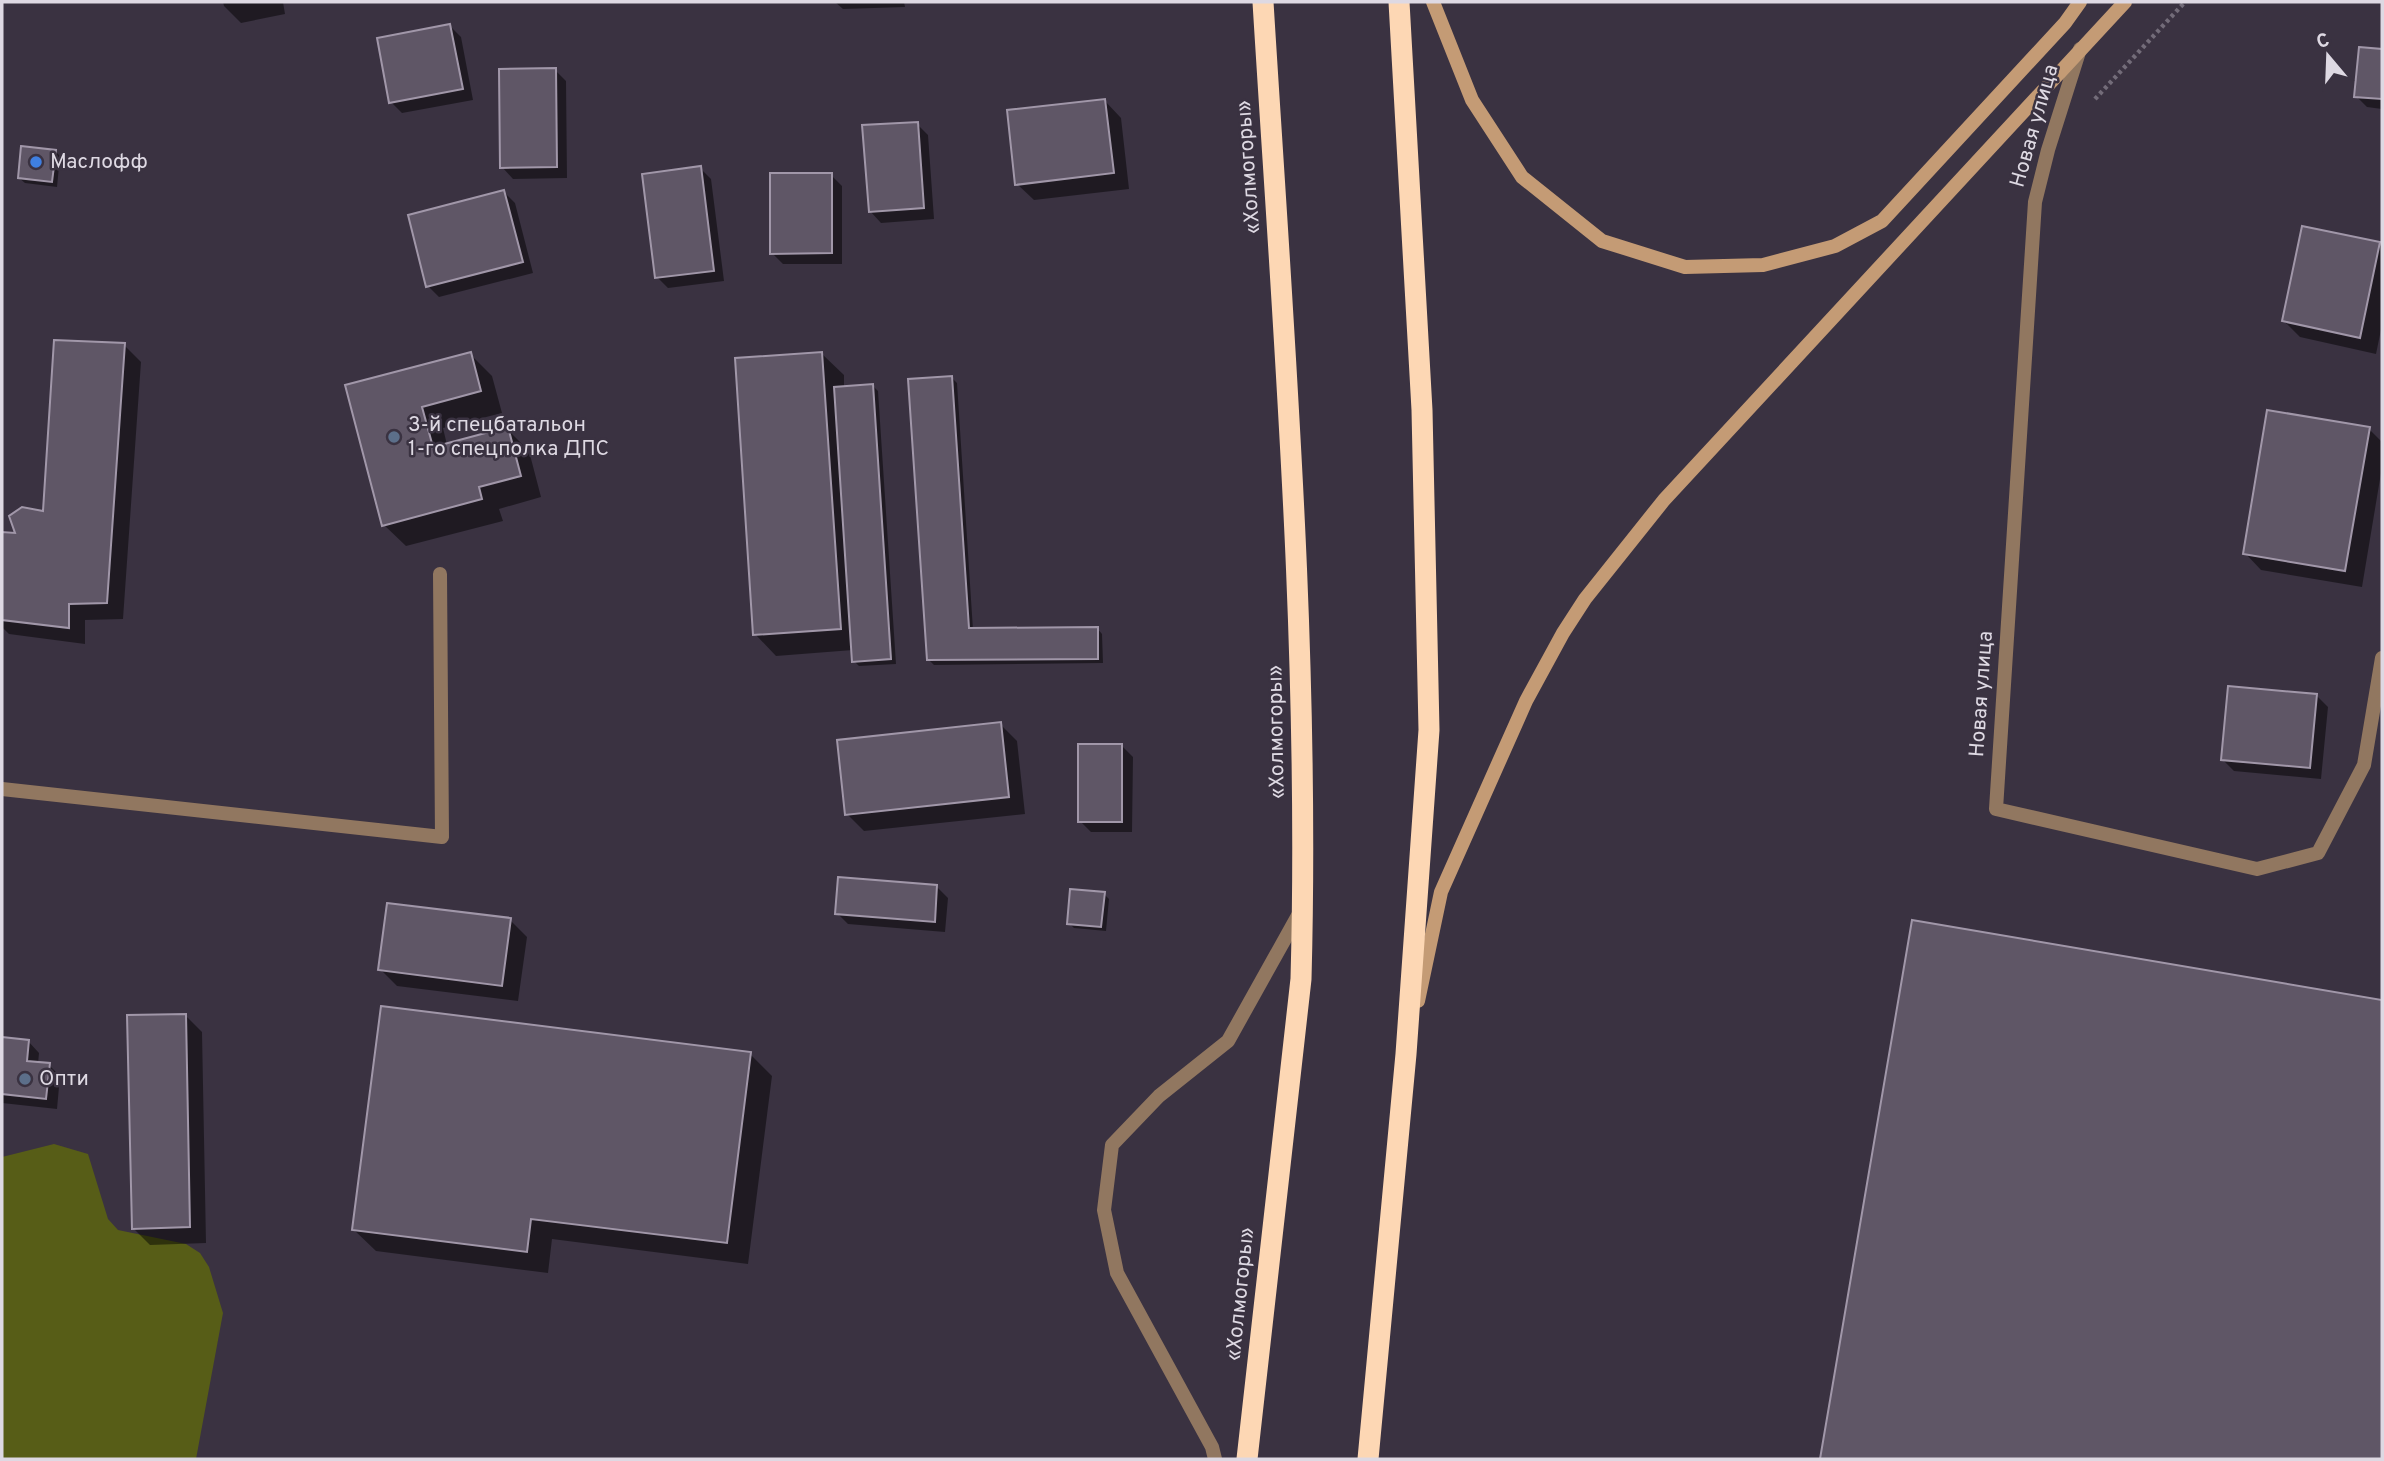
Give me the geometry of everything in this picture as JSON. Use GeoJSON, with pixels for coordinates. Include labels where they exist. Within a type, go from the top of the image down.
{"type":"FeatureCollection","features":[{"type":"Feature","properties":{"kind":"highway","name":"«Холмогоры»"},"geometry":{"type":"LineString","coordinates":[[1247,1459],[1301,979],[1303,907],[1302,697],[1286,331],[1263,2]]}},
{"type":"Feature","properties":{"kind":"highway"},"geometry":{"type":"LineString","coordinates":[[1368,1459],[1406,1054],[1429,730],[1422,410],[1399,2]]}},
{"type":"Feature","properties":{"kind":"main road"},"geometry":{"type":"LineString","coordinates":[[1433,2],[1472,100],[1522,177],[1602,241],[1685,267],[1763,265],[1835,246],[1882,221],[2065,23],[2080,2]]}},
{"type":"Feature","properties":{"kind":"main road"},"geometry":{"type":"LineString","coordinates":[[1406,1054],[1441,892],[1526,701],[1585,599],[1664,500],[2124,2]]}},
{"type":"Feature","properties":{"kind":"lane","name":"Новая улица"},"geometry":{"type":"LineString","coordinates":[[2080,49],[2048,150],[2035,202],[1996,810],[2257,869],[2318,853],[2364,765],[2382,657]]}},
{"type":"Feature","properties":{"kind":"lane"},"geometry":{"type":"LineString","coordinates":[[2,789],[442,837],[440,573]]}},
{"type":"Feature","properties":{"kind":"lane"},"geometry":{"type":"LineString","coordinates":[[1215,1459],[1212,1447],[1117,1273],[1104,1210],[1112,1145],[1159,1096],[1228,1041],[1303,907]]}},
{"type":"Feature","properties":{"kind":"path"},"geometry":{"type":"LineString","coordinates":[[2093,101],[2185,2]]}},
{"type":"Feature","properties":{"kind":"green space"},"geometry":{"type":"Polygon","coordinates":[[[54,1144],[88,1154],[108,1219],[118,1230],[186,1244],[200,1253],[209,1267],[223,1313],[196,1459],[2,1459],[2,1157],[54,1144]]]}},
{"type":"Feature","properties":{"kind":"building"},"geometry":{"type":"Polygon","coordinates":[[[450,24],[463,89],[389,103],[377,38],[450,24]]]}},
{"type":"Feature","properties":{"kind":"building"},"geometry":{"type":"Polygon","coordinates":[[[2359,47],[2382,49],[2382,99],[2354,97],[2359,47]]]}},
{"type":"Feature","properties":{"kind":"building"},"geometry":{"type":"Polygon","coordinates":[[[556,68],[557,167],[500,168],[499,69],[556,68]]]}},
{"type":"Feature","properties":{"kind":"building"},"geometry":{"type":"Polygon","coordinates":[[[1105,99],[1114,173],[1015,185],[1007,110],[1105,99]]]}},
{"type":"Feature","properties":{"kind":"building"},"geometry":{"type":"Polygon","coordinates":[[[918,122],[924,208],[869,212],[862,125],[918,122]]]}},
{"type":"Feature","properties":{"kind":"building"},"geometry":{"type":"Polygon","coordinates":[[[21,146],[56,150],[52,182],[18,178],[21,146]]]}},
{"type":"Feature","properties":{"kind":"building"},"geometry":{"type":"Polygon","coordinates":[[[701,166],[714,271],[655,278],[642,174],[701,166]]]}},
{"type":"Feature","properties":{"kind":"building"},"geometry":{"type":"Polygon","coordinates":[[[770,173],[832,173],[832,253],[770,254],[770,173]]]}},
{"type":"Feature","properties":{"kind":"building"},"geometry":{"type":"Polygon","coordinates":[[[504,190],[523,262],[426,287],[408,215],[504,190]]]}},
{"type":"Feature","properties":{"kind":"building"},"geometry":{"type":"Polygon","coordinates":[[[2302,226],[2380,242],[2360,338],[2282,321],[2302,226]]]}},
{"type":"Feature","properties":{"kind":"building"},"geometry":{"type":"Polygon","coordinates":[[[54,340],[125,343],[107,603],[69,604],[69,628],[2,620],[2,532],[15,533],[9,516],[22,507],[43,511],[54,340]]]}},
{"type":"Feature","properties":{"kind":"building","name":"3-й спецбатальон 1-го спецполка ДПС"},"geometry":{"type":"Polygon","coordinates":[[[471,352],[481,391],[422,407],[433,447],[508,427],[521,476],[479,487],[482,499],[382,526],[345,385],[471,352]]]}},
{"type":"Feature","properties":{"kind":"building"},"geometry":{"type":"Polygon","coordinates":[[[822,352],[841,629],[753,635],[735,358],[822,352]]]}},
{"type":"Feature","properties":{"kind":"building"},"geometry":{"type":"Polygon","coordinates":[[[952,376],[969,628],[1098,627],[1098,659],[927,660],[908,379],[952,376]]]}},
{"type":"Feature","properties":{"kind":"building"},"geometry":{"type":"Polygon","coordinates":[[[873,384],[891,659],[852,662],[834,387],[873,384]]]}},
{"type":"Feature","properties":{"kind":"building"},"geometry":{"type":"Polygon","coordinates":[[[2267,410],[2370,427],[2345,571],[2243,554],[2267,410]]]}},
{"type":"Feature","properties":{"kind":"building"},"geometry":{"type":"Polygon","coordinates":[[[2228,686],[2317,694],[2310,768],[2221,760],[2228,686]]]}},
{"type":"Feature","properties":{"kind":"building"},"geometry":{"type":"Polygon","coordinates":[[[1001,722],[1009,797],[845,815],[837,740],[1001,722]]]}},
{"type":"Feature","properties":{"kind":"building"},"geometry":{"type":"Polygon","coordinates":[[[1078,744],[1122,744],[1122,822],[1078,822],[1078,744]]]}},
{"type":"Feature","properties":{"kind":"building"},"geometry":{"type":"Polygon","coordinates":[[[838,877],[937,885],[935,922],[835,914],[838,877]]]}},
{"type":"Feature","properties":{"kind":"building"},"geometry":{"type":"Polygon","coordinates":[[[1070,889],[1105,892],[1101,927],[1067,924],[1070,889]]]}},
{"type":"Feature","properties":{"kind":"building"},"geometry":{"type":"Polygon","coordinates":[[[387,903],[511,918],[502,986],[378,970],[387,903]]]}},
{"type":"Feature","properties":{"kind":"building"},"geometry":{"type":"Polygon","coordinates":[[[1912,920],[2382,1000],[2382,1459],[1820,1459],[1912,920]]]}},
{"type":"Feature","properties":{"kind":"building"},"geometry":{"type":"Polygon","coordinates":[[[381,1006],[751,1052],[727,1243],[531,1219],[527,1252],[352,1230],[381,1006]]]}},
{"type":"Feature","properties":{"kind":"building"},"geometry":{"type":"Polygon","coordinates":[[[186,1014],[190,1227],[132,1229],[127,1015],[186,1014]]]}},
{"type":"Feature","properties":{"kind":"building","name":"Опти"},"geometry":{"type":"Polygon","coordinates":[[[2,1037],[29,1040],[27,1061],[50,1063],[46,1099],[2,1094],[2,1037]]]}},
{"type":"Feature","properties":{"kind":"place","name":"Маслофф"},"geometry":{"type":"Point","coordinates":[36,162]}},
{"type":"Feature","properties":{"kind":"place","name":"3-й спецбатальон 1-го спецполка ДПС"},"geometry":{"type":"Point","coordinates":[394,437]}},
{"type":"Feature","properties":{"kind":"place","name":"Опти"},"geometry":{"type":"Point","coordinates":[25,1079]}}]}
